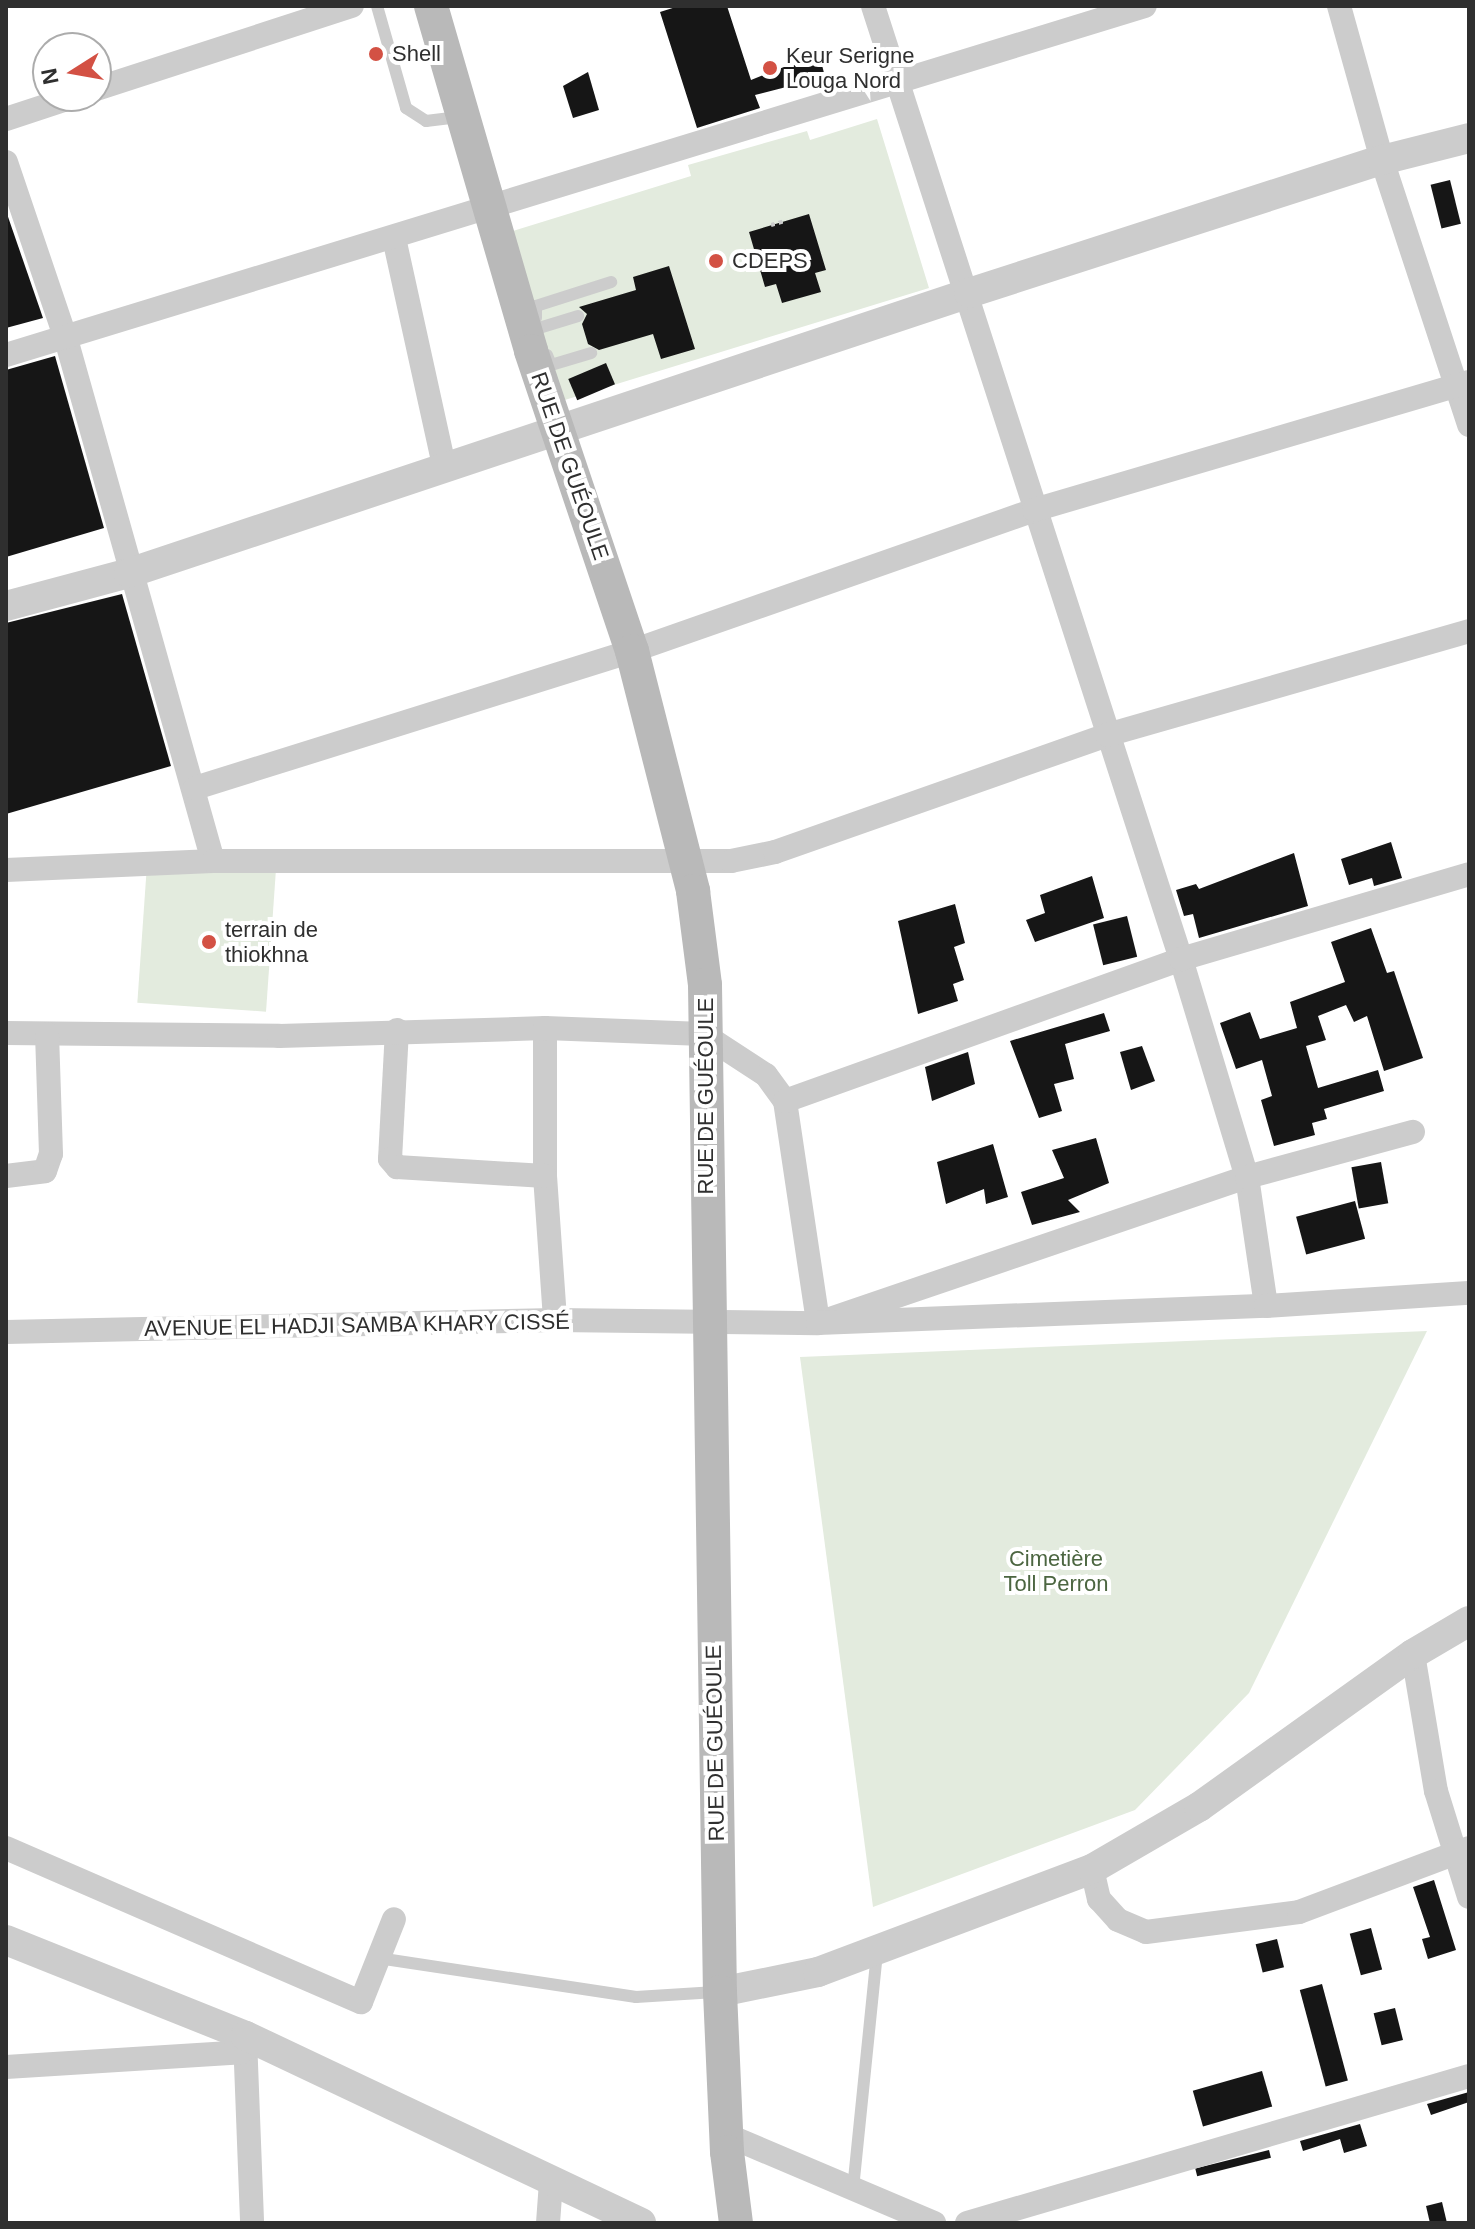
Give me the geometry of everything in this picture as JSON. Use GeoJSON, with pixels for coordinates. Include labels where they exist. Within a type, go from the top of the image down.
{"type":"FeatureCollection","features":[{"type":"Feature","properties":{"kind":"main road","name":"RUE DE GUÉOULE"},"geometry":{"type":"LineString","coordinates":[[431,6],[490,209],[538,342],[559,431],[632,651],[693,891],[705,985],[703,1034],[720,1992],[736,2223]]}},
{"type":"Feature","properties":{"kind":"street"},"geometry":{"type":"LineString","coordinates":[[112,84],[352,6]]}},
{"type":"Feature","properties":{"kind":"street"},"geometry":{"type":"LineString","coordinates":[[873,6],[969,293],[1034,510],[1181,959],[1247,1177],[1266,1306]]}},
{"type":"Feature","properties":{"kind":"street"},"geometry":{"type":"LineString","coordinates":[[6,355],[1145,6]]}},
{"type":"Feature","properties":{"kind":"street"},"geometry":{"type":"LineString","coordinates":[[1339,6],[1382,160],[1463,383],[1469,425]]}},
{"type":"Feature","properties":{"kind":"street"},"geometry":{"type":"LineString","coordinates":[[6,119],[32,110]]}},
{"type":"Feature","properties":{"kind":"street"},"geometry":{"type":"LineString","coordinates":[[6,606],[129,573],[969,293],[1382,160],[1469,138]]}},
{"type":"Feature","properties":{"kind":"street"},"geometry":{"type":"LineString","coordinates":[[6,162],[66,339],[129,573],[195,788],[213,861]]}},
{"type":"Feature","properties":{"kind":"street"},"geometry":{"type":"LineString","coordinates":[[394,238],[445,469]]}},
{"type":"Feature","properties":{"kind":"street"},"geometry":{"type":"LineString","coordinates":[[195,788],[632,651],[1034,510],[1463,383]]}},
{"type":"Feature","properties":{"kind":"street"},"geometry":{"type":"LineString","coordinates":[[6,870],[213,861],[684,861],[775,852],[1107,735],[1469,631]]}},
{"type":"Feature","properties":{"kind":"street"},"geometry":{"type":"LineString","coordinates":[[785,1101],[1181,959],[1469,874]]}},
{"type":"Feature","properties":{"kind":"street"},"geometry":{"type":"LineString","coordinates":[[545,1028],[545,1176],[555,1320]]}},
{"type":"Feature","properties":{"kind":"street"},"geometry":{"type":"LineString","coordinates":[[6,1033],[545,1028],[703,1034],[766,1075],[785,1101],[818,1323],[1247,1177],[1413,1132]]}},
{"type":"Feature","properties":{"kind":"street"},"geometry":{"type":"LineString","coordinates":[[397,1030],[390,1159],[397,1167],[545,1176]]}},
{"type":"Feature","properties":{"kind":"street"},"geometry":{"type":"LineString","coordinates":[[6,1176],[45,1171],[51,1154],[47,1034]]}},
{"type":"Feature","properties":{"kind":"street","name":"AVENUE EL HADJI SAMBA KHARY CISSÉ"},"geometry":{"type":"LineString","coordinates":[[6,1332],[555,1320],[818,1323],[1266,1306],[1469,1293]]}},
{"type":"Feature","properties":{"kind":"street"},"geometry":{"type":"LineString","coordinates":[[720,1992],[818,1972],[1092,1869],[1199,1807],[1413,1654],[1469,1621]]}},
{"type":"Feature","properties":{"kind":"street"},"geometry":{"type":"LineString","coordinates":[[1413,1654],[1436,1791],[1462,1850],[1469,1897]]}},
{"type":"Feature","properties":{"kind":"street"},"geometry":{"type":"LineString","coordinates":[[6,1848],[361,2002],[394,1919]]}},
{"type":"Feature","properties":{"kind":"street"},"geometry":{"type":"LineString","coordinates":[[1092,1869],[1099,1899],[1108,1910],[1118,1920],[1146,1932],[1299,1912],[1462,1850]]}},
{"type":"Feature","properties":{"kind":"street"},"geometry":{"type":"LineString","coordinates":[[6,1940],[641,2223]]}},
{"type":"Feature","properties":{"kind":"street"},"geometry":{"type":"LineString","coordinates":[[6,2067],[244,2044]]}},
{"type":"Feature","properties":{"kind":"street"},"geometry":{"type":"LineString","coordinates":[[244,2044],[252,2223]]}},
{"type":"Feature","properties":{"kind":"street"},"geometry":{"type":"LineString","coordinates":[[967,2223],[1469,2076]]}},
{"type":"Feature","properties":{"kind":"street"},"geometry":{"type":"LineString","coordinates":[[729,2136],[934,2223]]}},
{"type":"Feature","properties":{"kind":"street"},"geometry":{"type":"LineString","coordinates":[[548,2223],[551,2182]]}},
{"type":"Feature","properties":{"kind":"lane"},"geometry":{"type":"LineString","coordinates":[[377,6],[406,108],[426,121],[464,117]]}},
{"type":"Feature","properties":{"kind":"lane"},"geometry":{"type":"LineString","coordinates":[[591,353],[551,365],[538,342],[533,307],[611,282]]}},
{"type":"Feature","properties":{"kind":"lane"},"geometry":{"type":"LineString","coordinates":[[538,342],[578,316]]}},
{"type":"Feature","properties":{"kind":"lane"},"geometry":{"type":"LineString","coordinates":[[853,2189],[877,1952]]}},
{"type":"Feature","properties":{"kind":"lane"},"geometry":{"type":"LineString","coordinates":[[378,1958],[636,1997],[720,1992]]}},
{"type":"Feature","properties":{"kind":"path"},"geometry":{"type":"LineString","coordinates":[[771,225],[785,221]]}},
{"type":"Feature","properties":{"kind":"green space","name":"CDEPS"},"geometry":{"type":"Polygon","coordinates":[[[877,119],[929,288],[555,403],[503,234],[691,176],[688,165],[807,131],[810,140],[877,119]]]}},
{"type":"Feature","properties":{"kind":"green space","name":"terrain de thiokhna"},"geometry":{"type":"Polygon","coordinates":[[[147,860],[276,869],[266,1012],[137,1003],[147,860]]]}},
{"type":"Feature","properties":{"kind":"green space","name":"Cimetière Toll Perron"},"geometry":{"type":"Polygon","coordinates":[[[1427,1331],[1249,1693],[1135,1810],[873,1907],[800,1357],[1427,1331]]]}},
{"type":"Feature","properties":{"kind":"building"},"geometry":{"type":"Polygon","coordinates":[[[679,6],[727,6],[751,80],[819,53],[825,77],[755,95],[760,108],[697,128],[660,12],[679,6]]]}},
{"type":"Feature","properties":{"kind":"building"},"geometry":{"type":"Polygon","coordinates":[[[588,72],[599,110],[573,118],[563,86],[588,72]]]}},
{"type":"Feature","properties":{"kind":"building"},"geometry":{"type":"Polygon","coordinates":[[[1450,180],[1461,224],[1441,229],[1431,185],[1450,180]]]}},
{"type":"Feature","properties":{"kind":"building"},"geometry":{"type":"Polygon","coordinates":[[[6,211],[43,318],[6,328],[6,211]]]}},
{"type":"Feature","properties":{"kind":"building"},"geometry":{"type":"Polygon","coordinates":[[[809,214],[826,270],[815,273],[821,292],[782,303],[776,284],[765,287],[749,232],[809,214]]]}},
{"type":"Feature","properties":{"kind":"building"},"geometry":{"type":"Polygon","coordinates":[[[669,266],[695,349],[661,359],[653,334],[599,350],[588,344],[582,324],[587,314],[579,307],[636,290],[633,277],[669,266]]]}},
{"type":"Feature","properties":{"kind":"building"},"geometry":{"type":"Polygon","coordinates":[[[55,356],[104,528],[6,557],[6,370],[55,356]]]}},
{"type":"Feature","properties":{"kind":"building"},"geometry":{"type":"Polygon","coordinates":[[[606,363],[615,384],[577,400],[568,379],[606,363]]]}},
{"type":"Feature","properties":{"kind":"building"},"geometry":{"type":"Polygon","coordinates":[[[122,594],[171,766],[6,814],[6,623],[122,594]]]}},
{"type":"Feature","properties":{"kind":"building"},"geometry":{"type":"Polygon","coordinates":[[[1391,842],[1402,878],[1374,886],[1372,878],[1349,885],[1341,859],[1391,842]]]}},
{"type":"Feature","properties":{"kind":"building"},"geometry":{"type":"Polygon","coordinates":[[[1294,853],[1308,906],[1199,938],[1193,914],[1184,916],[1176,890],[1196,884],[1199,889],[1294,853]]]}},
{"type":"Feature","properties":{"kind":"building"},"geometry":{"type":"Polygon","coordinates":[[[1092,876],[1104,918],[1035,942],[1026,920],[1045,913],[1040,895],[1092,876]]]}},
{"type":"Feature","properties":{"kind":"building"},"geometry":{"type":"Polygon","coordinates":[[[955,904],[965,943],[954,947],[964,980],[953,984],[958,1001],[918,1014],[898,921],[955,904]]]}},
{"type":"Feature","properties":{"kind":"building"},"geometry":{"type":"Polygon","coordinates":[[[1127,916],[1137,957],[1103,965],[1093,924],[1127,916]]]}},
{"type":"Feature","properties":{"kind":"building"},"geometry":{"type":"Polygon","coordinates":[[[1371,928],[1387,973],[1394,971],[1423,1058],[1384,1071],[1367,1016],[1354,1022],[1346,1005],[1318,1016],[1326,1040],[1306,1046],[1318,1088],[1378,1070],[1384,1091],[1324,1109],[1327,1119],[1312,1123],[1315,1135],[1274,1146],[1261,1100],[1272,1096],[1262,1060],[1236,1069],[1220,1023],[1250,1012],[1260,1039],[1297,1028],[1290,1002],[1345,982],[1331,942],[1371,928]]]}},
{"type":"Feature","properties":{"kind":"building"},"geometry":{"type":"Polygon","coordinates":[[[1104,1013],[1110,1031],[1065,1044],[1074,1079],[1054,1084],[1062,1111],[1039,1118],[1010,1041],[1104,1013]]]}},
{"type":"Feature","properties":{"kind":"building"},"geometry":{"type":"Polygon","coordinates":[[[1142,1046],[1155,1081],[1131,1090],[1120,1052],[1142,1046]]]}},
{"type":"Feature","properties":{"kind":"building"},"geometry":{"type":"Polygon","coordinates":[[[968,1052],[975,1084],[932,1101],[925,1067],[968,1052]]]}},
{"type":"Feature","properties":{"kind":"building"},"geometry":{"type":"Polygon","coordinates":[[[1096,1138],[1109,1183],[1068,1200],[1080,1212],[1032,1225],[1021,1192],[1064,1178],[1052,1150],[1096,1138]]]}},
{"type":"Feature","properties":{"kind":"building"},"geometry":{"type":"Polygon","coordinates":[[[993,1144],[1008,1197],[986,1204],[984,1189],[946,1204],[937,1162],[993,1144]]]}},
{"type":"Feature","properties":{"kind":"building"},"geometry":{"type":"Polygon","coordinates":[[[1381,1162],[1388,1203],[1359,1209],[1351,1167],[1381,1162]]]}},
{"type":"Feature","properties":{"kind":"building"},"geometry":{"type":"Polygon","coordinates":[[[1355,1201],[1365,1239],[1306,1254],[1296,1217],[1355,1201]]]}},
{"type":"Feature","properties":{"kind":"building"},"geometry":{"type":"Polygon","coordinates":[[[1434,1880],[1456,1950],[1428,1959],[1422,1939],[1430,1937],[1413,1887],[1434,1880]]]}},
{"type":"Feature","properties":{"kind":"building"},"geometry":{"type":"Polygon","coordinates":[[[1371,1928],[1382,1970],[1361,1975],[1350,1934],[1371,1928]]]}},
{"type":"Feature","properties":{"kind":"building"},"geometry":{"type":"Polygon","coordinates":[[[1277,1939],[1284,1967],[1263,1972],[1256,1944],[1277,1939]]]}},
{"type":"Feature","properties":{"kind":"building"},"geometry":{"type":"Polygon","coordinates":[[[1322,1984],[1348,2081],[1326,2087],[1300,1990],[1322,1984]]]}},
{"type":"Feature","properties":{"kind":"building"},"geometry":{"type":"Polygon","coordinates":[[[1395,2008],[1403,2040],[1382,2045],[1374,2013],[1395,2008]]]}},
{"type":"Feature","properties":{"kind":"building"},"geometry":{"type":"Polygon","coordinates":[[[1262,2071],[1272,2107],[1203,2126],[1193,2091],[1262,2071]]]}},
{"type":"Feature","properties":{"kind":"building"},"geometry":{"type":"Polygon","coordinates":[[[1469,2092],[1469,2102],[1431,2115],[1427,2104],[1469,2092]]]}},
{"type":"Feature","properties":{"kind":"building"},"geometry":{"type":"Polygon","coordinates":[[[1360,2124],[1367,2146],[1344,2153],[1340,2139],[1303,2151],[1300,2141],[1360,2124]]]}},
{"type":"Feature","properties":{"kind":"building"},"geometry":{"type":"Polygon","coordinates":[[[1269,2150],[1271,2158],[1197,2176],[1195,2168],[1269,2150]]]}},
{"type":"Feature","properties":{"kind":"building"},"geometry":{"type":"Polygon","coordinates":[[[1442,2202],[1447,2223],[1430,2223],[1426,2206],[1442,2202]]]}},
{"type":"Feature","properties":{"kind":"place","name":"Shell"},"geometry":{"type":"Point","coordinates":[376,54]}},
{"type":"Feature","properties":{"kind":"place","name":"Keur Serigne Louga Nord"},"geometry":{"type":"Point","coordinates":[770,68]}},
{"type":"Feature","properties":{"kind":"place","name":"CDEPS"},"geometry":{"type":"Point","coordinates":[716,261]}},
{"type":"Feature","properties":{"kind":"place","name":"terrain de thiokhna"},"geometry":{"type":"Point","coordinates":[209,942]}}]}
